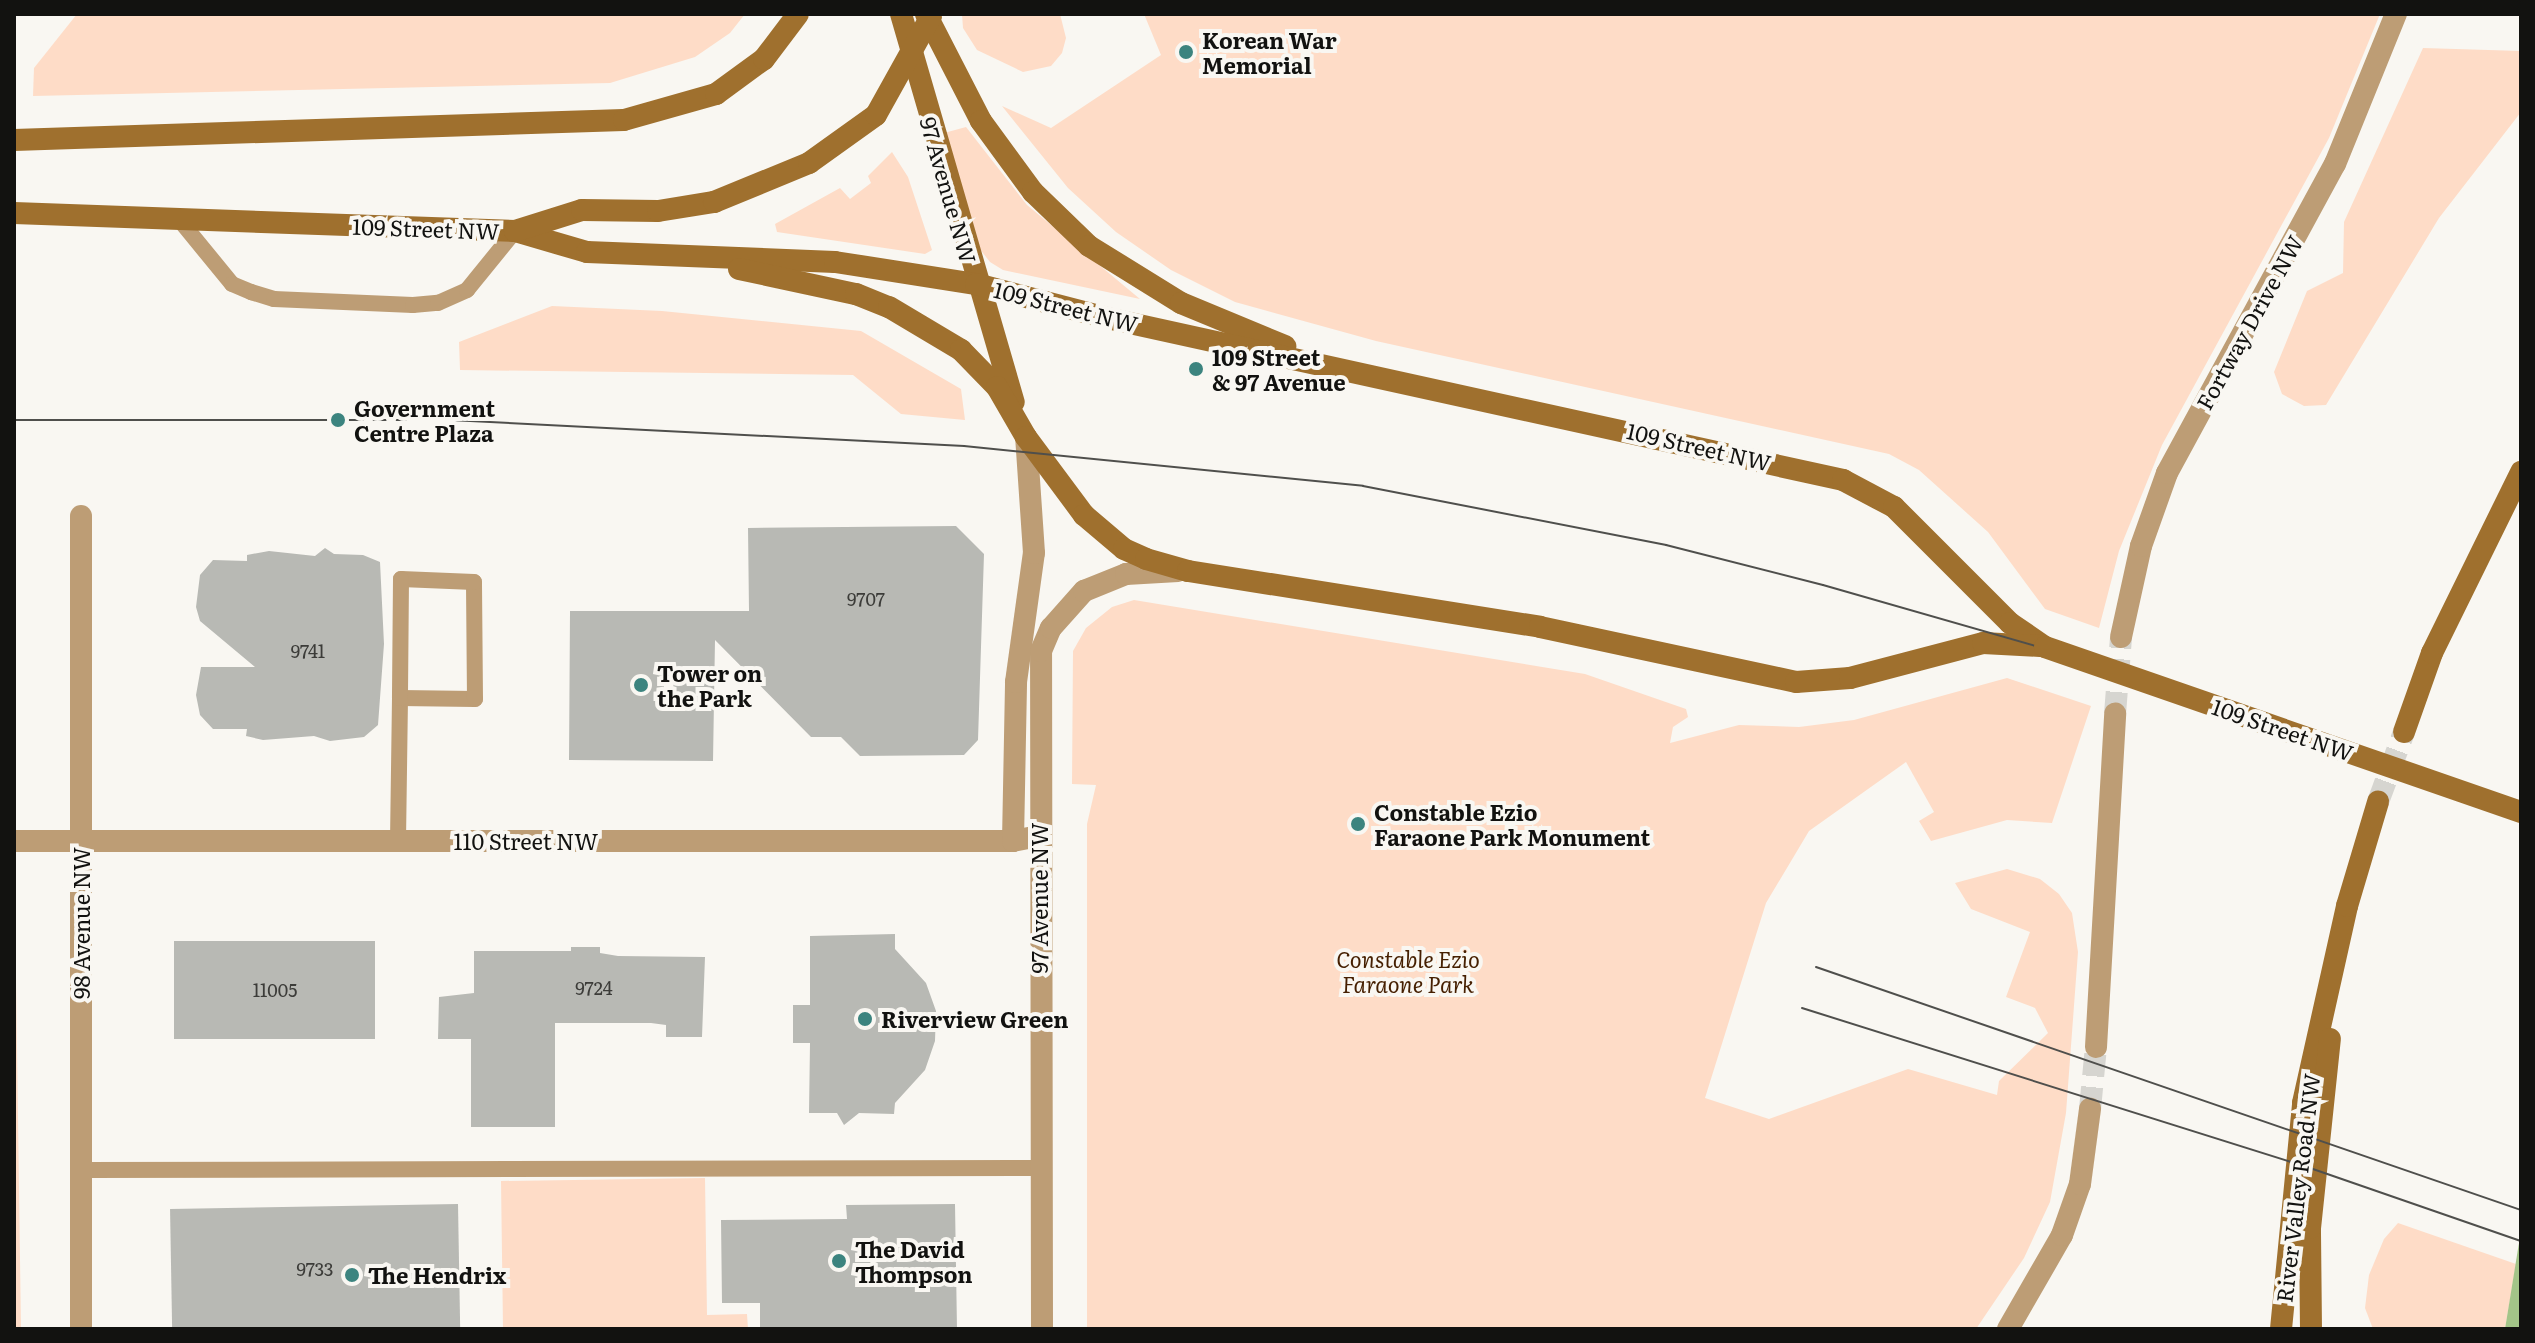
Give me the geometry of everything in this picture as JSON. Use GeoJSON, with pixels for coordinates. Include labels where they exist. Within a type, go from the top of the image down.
{"type":"FeatureCollection","features":[{"type":"Feature","properties":{"kind":"main road"},"geometry":{"type":"LineString","coordinates":[[14,140],[624,120],[716,94],[764,59],[798,14]]}},
{"type":"Feature","properties":{"kind":"main road","name":"97 Avenue NW"},"geometry":{"type":"LineString","coordinates":[[901,14],[911,60],[976,284],[1026,437]]}},
{"type":"Feature","properties":{"kind":"main road"},"geometry":{"type":"LineString","coordinates":[[515,231],[582,210],[658,211],[751,191],[854,134],[876,115],[911,60],[929,17]]}},
{"type":"Feature","properties":{"kind":"main road"},"geometry":{"type":"LineString","coordinates":[[929,17],[981,121],[1033,192],[1089,246],[1181,303],[1331,366]]}},
{"type":"Feature","properties":{"kind":"main road","name":"109 Street NW"},"geometry":{"type":"LineString","coordinates":[[14,213],[515,231],[587,252],[835,262],[976,284],[1107,318],[1843,480],[1912,522],[2010,623],[2045,647],[2521,812]]}},
{"type":"Feature","properties":{"kind":"main road"},"geometry":{"type":"LineString","coordinates":[[686,257],[856,294],[889,307],[982,368],[1026,437]]}},
{"type":"Feature","properties":{"kind":"main road","name":"109 Street NW"},"geometry":{"type":"LineString","coordinates":[[1026,437],[1099,530],[1124,549],[1188,571],[1540,627],[1796,682],[1850,678],[1983,643],[2045,647]]}},
{"type":"Feature","properties":{"kind":"main road"},"geometry":{"type":"LineString","coordinates":[[2404,732],[2432,653],[2521,472]]}},
{"type":"Feature","properties":{"kind":"main road","name":"River Valley Road NW"},"geometry":{"type":"LineString","coordinates":[[2281,1329],[2303,1103],[2347,906],[2378,802]]}},
{"type":"Feature","properties":{"kind":"main road","name":"River Valley Road NW"},"geometry":{"type":"LineString","coordinates":[[2311,1329],[2310,1228],[2347,906]]}},
{"type":"Feature","properties":{"kind":"street","name":"Fortway Drive NW"},"geometry":{"type":"LineString","coordinates":[[2121,637],[2141,546],[2167,473],[2335,164],[2396,14]]}},
{"type":"Feature","properties":{"kind":"street","name":"97 Avenue NW"},"geometry":{"type":"LineString","coordinates":[[1013,841],[1016,682],[1034,553],[1026,437]]}},
{"type":"Feature","properties":{"kind":"street","name":"98 Avenue NW"},"geometry":{"type":"LineString","coordinates":[[81,516],[81,1329]]}},
{"type":"Feature","properties":{"kind":"street","name":"97 Avenue NW"},"geometry":{"type":"LineString","coordinates":[[1042,1329],[1037,686],[1041,651],[1051,628],[1069,603],[1110,579],[1143,571],[1188,571]]}},
{"type":"Feature","properties":{"kind":"street"},"geometry":{"type":"LineString","coordinates":[[2096,1047],[2115,714]]}},
{"type":"Feature","properties":{"kind":"street","name":"110 Street NW"},"geometry":{"type":"LineString","coordinates":[[14,841],[1013,841],[1038,836]]}},
{"type":"Feature","properties":{"kind":"street"},"geometry":{"type":"LineString","coordinates":[[2008,1329],[2062,1235],[2080,1184],[2090,1109]]}},
{"type":"Feature","properties":{"kind":"lane"},"geometry":{"type":"LineString","coordinates":[[178,218],[232,284],[251,292],[274,299],[413,305],[438,303],[467,290],[515,231]]}},
{"type":"Feature","properties":{"kind":"lane"},"geometry":{"type":"LineString","coordinates":[[398,841],[401,579],[474,582],[475,699],[400,698]]}},
{"type":"Feature","properties":{"kind":"lane"},"geometry":{"type":"LineString","coordinates":[[82,1170],[1041,1168]]}},
{"type":"Feature","properties":{"kind":"green space"},"geometry":{"type":"Polygon","coordinates":[[[77,14],[745,14],[730,33],[695,57],[610,83],[33,96],[34,68],[77,14]]]}},
{"type":"Feature","properties":{"kind":"green space"},"geometry":{"type":"Polygon","coordinates":[[[962,14],[1060,14],[1066,38],[1062,53],[1051,66],[1023,72],[977,50],[963,28],[962,14]]]}},
{"type":"Feature","properties":{"kind":"green space"},"geometry":{"type":"Polygon","coordinates":[[[1144,14],[2380,14],[2329,138],[2162,445],[2119,551],[2099,628],[2045,609],[1988,532],[1919,470],[1889,454],[1376,341],[1235,302],[1171,270],[1116,232],[1068,188],[1002,106],[1051,128],[1161,55],[1144,14]]]}},
{"type":"Feature","properties":{"kind":"green space"},"geometry":{"type":"Polygon","coordinates":[[[2423,48],[2521,51],[2521,112],[2439,218],[2326,405],[2304,406],[2282,394],[2274,372],[2307,291],[2343,273],[2344,222],[2423,48]]]}},
{"type":"Feature","properties":{"kind":"green space"},"geometry":{"type":"Polygon","coordinates":[[[966,127],[1027,205],[1140,299],[1003,270],[990,262],[979,248],[944,133],[966,127]]]}},
{"type":"Feature","properties":{"kind":"green space"},"geometry":{"type":"Polygon","coordinates":[[[892,152],[908,177],[932,250],[925,254],[777,232],[775,224],[840,188],[850,199],[871,183],[868,176],[892,152]]]}},
{"type":"Feature","properties":{"kind":"green space"},"geometry":{"type":"Polygon","coordinates":[[[552,306],[662,311],[861,331],[961,389],[965,420],[901,414],[853,375],[460,370],[459,342],[552,306]]]}},
{"type":"Feature","properties":{"kind":"green space","name":"Constable Ezio Faraone Park"},"geometry":{"type":"Polygon","coordinates":[[[1134,600],[1585,674],[1686,709],[1688,717],[1673,727],[1670,743],[1739,725],[1799,727],[1854,720],[2007,678],[2091,706],[2052,823],[2007,820],[1931,841],[1919,821],[1934,812],[1906,762],[1809,831],[1766,903],[1705,1098],[1769,1119],[1908,1069],[1997,1095],[1999,1081],[2048,1033],[2035,1008],[2006,997],[2030,932],[1971,909],[1955,883],[2007,869],[2040,879],[2059,894],[2072,913],[2078,952],[2066,1113],[2050,1202],[2024,1258],[1976,1329],[1087,1329],[1087,824],[1096,785],[1072,784],[1073,651],[1086,628],[1112,607],[1134,600]]]}},
{"type":"Feature","properties":{"kind":"green space"},"geometry":{"type":"Polygon","coordinates":[[[15,906],[21,1329],[14,1329],[15,906]]]}},
{"type":"Feature","properties":{"kind":"green space"},"geometry":{"type":"Polygon","coordinates":[[[705,1178],[707,1315],[747,1314],[748,1329],[503,1329],[501,1181],[705,1178]]]}},
{"type":"Feature","properties":{"kind":"green space"},"geometry":{"type":"Polygon","coordinates":[[[2398,1223],[2516,1264],[2505,1329],[2373,1329],[2365,1308],[2369,1275],[2384,1239],[2398,1223]]]}},
{"type":"Feature","properties":{"kind":"shaded area"},"geometry":{"type":"Polygon","coordinates":[[[2521,1232],[2521,1329],[2505,1329],[2518,1249],[2521,1232]]]}},
{"type":"Feature","properties":{"kind":"building"},"geometry":{"type":"Polygon","coordinates":[[[956,526],[984,554],[978,740],[964,755],[860,756],[841,737],[811,737],[715,640],[713,761],[569,760],[570,611],[749,611],[748,528],[956,526]]]}},
{"type":"Feature","properties":{"kind":"building"},"geometry":{"type":"Polygon","coordinates":[[[325,548],[334,554],[363,555],[380,562],[384,644],[378,725],[364,737],[330,741],[314,736],[263,740],[246,736],[247,729],[213,729],[200,715],[196,695],[201,667],[255,667],[200,621],[196,607],[200,575],[213,560],[247,561],[247,555],[269,551],[315,556],[325,548]]]}},
{"type":"Feature","properties":{"kind":"building","name":"Riverview Green"},"geometry":{"type":"Polygon","coordinates":[[[895,934],[895,949],[926,983],[936,1011],[935,1041],[925,1070],[895,1103],[894,1114],[859,1113],[844,1125],[837,1113],[809,1113],[810,1043],[793,1043],[793,1005],[810,1005],[810,936],[895,934]]]}},
{"type":"Feature","properties":{"kind":"building"},"geometry":{"type":"Polygon","coordinates":[[[174,941],[375,941],[375,1039],[174,1039],[174,941]]]}},
{"type":"Feature","properties":{"kind":"building"},"geometry":{"type":"Polygon","coordinates":[[[571,947],[600,947],[600,953],[618,956],[705,957],[702,1037],[666,1037],[666,1025],[651,1023],[555,1023],[555,1127],[471,1127],[471,1039],[438,1039],[439,997],[474,993],[474,951],[571,951],[571,947]]]}},
{"type":"Feature","properties":{"kind":"building"},"geometry":{"type":"Polygon","coordinates":[[[458,1204],[460,1329],[172,1329],[170,1209],[458,1204]]]}},
{"type":"Feature","properties":{"kind":"building","name":"The David Thompson"},"geometry":{"type":"Polygon","coordinates":[[[955,1204],[957,1329],[760,1329],[760,1303],[722,1303],[721,1220],[847,1219],[846,1205],[955,1204]]]}},
{"type":"Feature","properties":{"kind":"tunnel"},"geometry":{"type":"LineString","coordinates":[[2115,714],[2121,637]]}},
{"type":"Feature","properties":{"kind":"tunnel"},"geometry":{"type":"LineString","coordinates":[[2378,802],[2404,732]]}},
{"type":"Feature","properties":{"kind":"tunnel"},"geometry":{"type":"LineString","coordinates":[[2090,1109],[2096,1047]]}},
{"type":"Feature","properties":{"kind":"tram line"},"geometry":{"type":"LineString","coordinates":[[14,420],[450,420],[964,446],[1363,486],[1666,545],[1823,585],[2046,649],[2521,808]]}},
{"type":"Feature","properties":{"kind":"tram line"},"geometry":{"type":"LineString","coordinates":[[1816,967],[2521,1210]]}},
{"type":"Feature","properties":{"kind":"tram line"},"geometry":{"type":"LineString","coordinates":[[1802,1008],[2310,1168],[2521,1241]]}},
{"type":"Feature","properties":{"kind":"place","name":"Korean War Memorial"},"geometry":{"type":"Point","coordinates":[1186,52]}},
{"type":"Feature","properties":{"kind":"place","name":"109 Street & 97 Avenue"},"geometry":{"type":"Point","coordinates":[1196,369]}},
{"type":"Feature","properties":{"kind":"place","name":"Government Centre Plaza"},"geometry":{"type":"Point","coordinates":[338,420]}},
{"type":"Feature","properties":{"kind":"place","name":"Tower on the Park"},"geometry":{"type":"Point","coordinates":[641,685]}},
{"type":"Feature","properties":{"kind":"place","name":"Constable Ezio Faraone Park Monument"},"geometry":{"type":"Point","coordinates":[1358,824]}},
{"type":"Feature","properties":{"kind":"place","name":"Riverview Green"},"geometry":{"type":"Point","coordinates":[865,1019]}},
{"type":"Feature","properties":{"kind":"place","name":"The David Thompson"},"geometry":{"type":"Point","coordinates":[839,1261]}},
{"type":"Feature","properties":{"kind":"place","name":"The Hendrix"},"geometry":{"type":"Point","coordinates":[352,1275]}}]}
